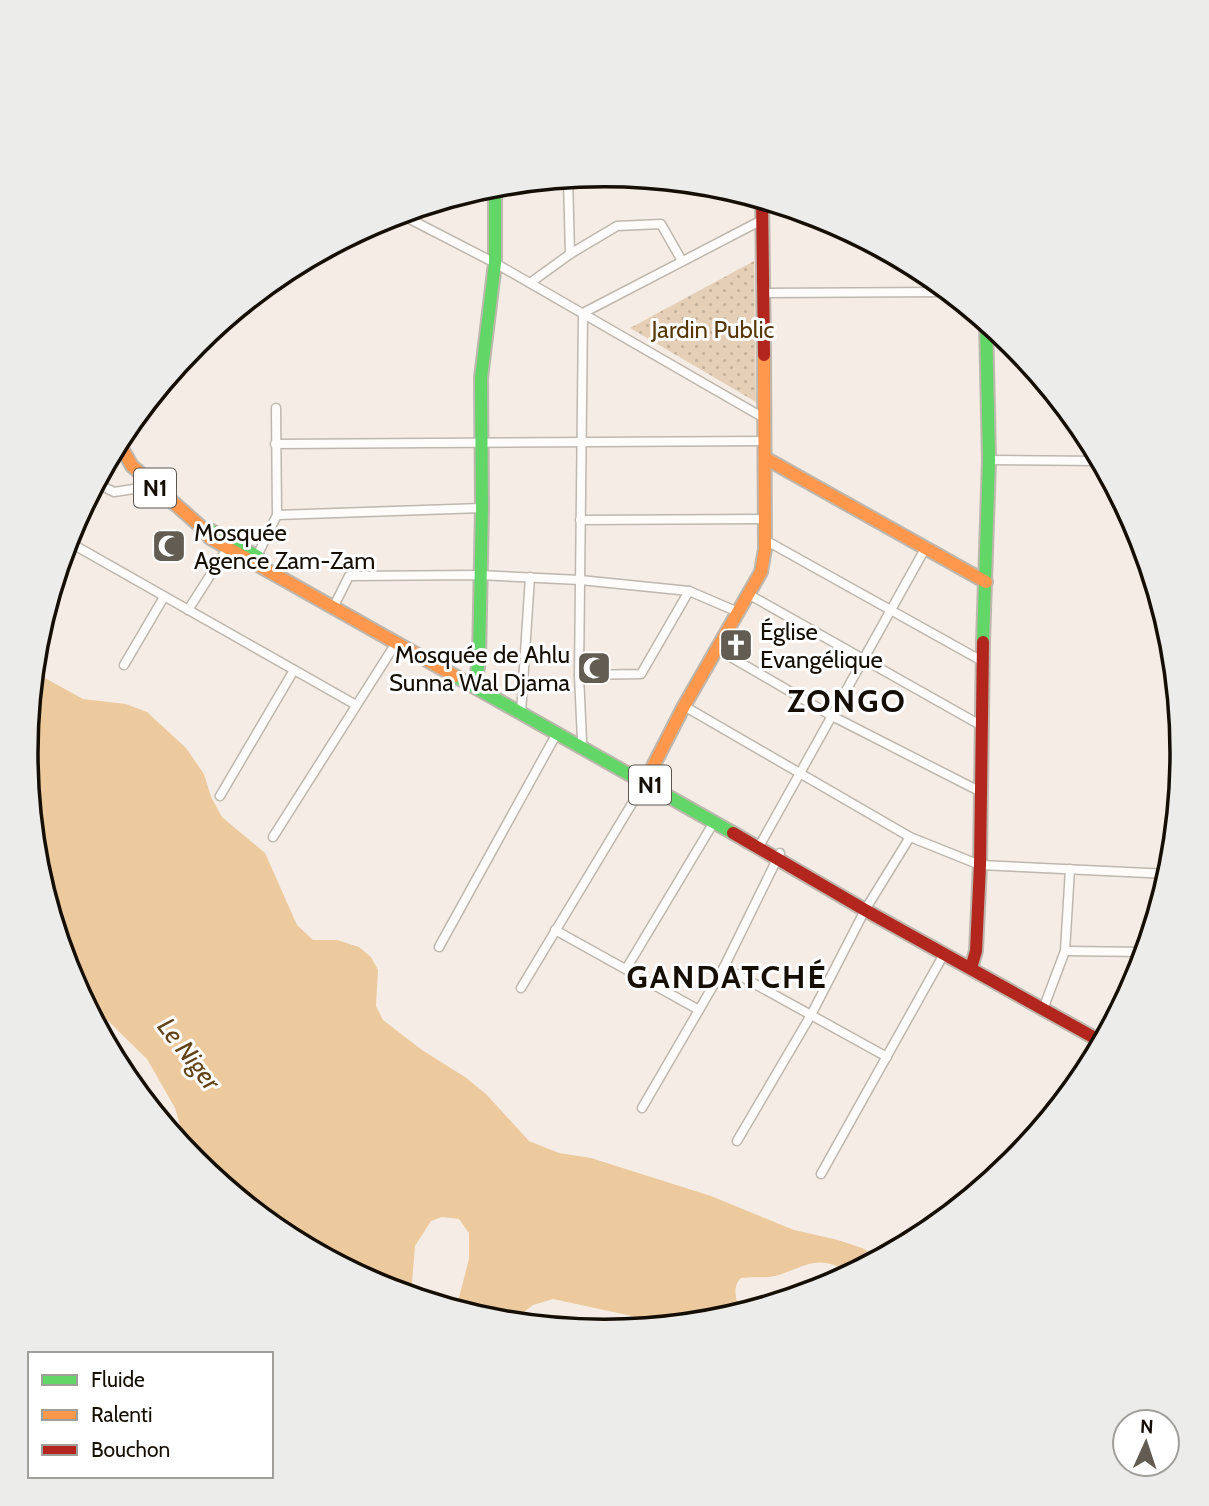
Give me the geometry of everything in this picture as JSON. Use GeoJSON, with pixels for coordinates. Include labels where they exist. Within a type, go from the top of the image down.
{"type":"FeatureCollection","features":[{"type":"Feature","properties":{"kind":"main road"},"geometry":{"type":"LineString","coordinates":[[476,683],[482,508],[481,377],[495,263],[495,198]]}},
{"type":"Feature","properties":{"kind":"main road"},"geometry":{"type":"LineString","coordinates":[[646,779],[684,706],[761,572],[765,540],[762,209]]}},
{"type":"Feature","properties":{"kind":"main road"},"geometry":{"type":"LineString","coordinates":[[972,966],[980,865],[982,661],[989,460],[986,335]]}},
{"type":"Feature","properties":{"kind":"main road","name":"N1"},"geometry":{"type":"LineString","coordinates":[[125,453],[132,466],[153,486],[227,550],[396,643],[476,683]]}},
{"type":"Feature","properties":{"kind":"main road"},"geometry":{"type":"LineString","coordinates":[[765,458],[986,582]]}},
{"type":"Feature","properties":{"kind":"main road","name":"N1"},"geometry":{"type":"LineString","coordinates":[[200,526],[257,556],[334,604],[476,683],[557,733],[646,779],[714,822],[779,855]]}},
{"type":"Feature","properties":{"kind":"main road","name":"N1"},"geometry":{"type":"LineString","coordinates":[[522,710],[761,843],[944,954],[972,966],[1094,1037]]}},
{"type":"Feature","properties":{"kind":"main road","name":"N1"},"geometry":{"type":"LineString","coordinates":[[866,908],[1097,1032]]}},
{"type":"Feature","properties":{"kind":"street"},"geometry":{"type":"LineString","coordinates":[[568,188],[570,254]]}},
{"type":"Feature","properties":{"kind":"street"},"geometry":{"type":"LineString","coordinates":[[583,313],[762,220]]}},
{"type":"Feature","properties":{"kind":"street"},"geometry":{"type":"LineString","coordinates":[[413,221],[495,263],[764,418]]}},
{"type":"Feature","properties":{"kind":"street"},"geometry":{"type":"LineString","coordinates":[[530,283],[570,254],[617,226],[661,224],[682,261]]}},
{"type":"Feature","properties":{"kind":"street"},"geometry":{"type":"LineString","coordinates":[[762,293],[933,292]]}},
{"type":"Feature","properties":{"kind":"street"},"geometry":{"type":"LineString","coordinates":[[582,741],[579,676],[583,313]]}},
{"type":"Feature","properties":{"kind":"street"},"geometry":{"type":"LineString","coordinates":[[257,556],[276,514],[276,408]]}},
{"type":"Feature","properties":{"kind":"street"},"geometry":{"type":"LineString","coordinates":[[275,444],[764,441]]}},
{"type":"Feature","properties":{"kind":"street"},"geometry":{"type":"LineString","coordinates":[[989,460],[1089,461]]}},
{"type":"Feature","properties":{"kind":"street"},"geometry":{"type":"LineString","coordinates":[[105,487],[114,492],[153,486]]}},
{"type":"Feature","properties":{"kind":"street"},"geometry":{"type":"LineString","coordinates":[[276,514],[482,508]]}},
{"type":"Feature","properties":{"kind":"street"},"geometry":{"type":"LineString","coordinates":[[580,520],[765,519]]}},
{"type":"Feature","properties":{"kind":"street"},"geometry":{"type":"LineString","coordinates":[[765,540],[982,661]]}},
{"type":"Feature","properties":{"kind":"street"},"geometry":{"type":"LineString","coordinates":[[78,547],[356,705]]}},
{"type":"Feature","properties":{"kind":"street"},"geometry":{"type":"LineString","coordinates":[[761,843],[926,547]]}},
{"type":"Feature","properties":{"kind":"street"},"geometry":{"type":"LineString","coordinates":[[188,610],[227,550]]}},
{"type":"Feature","properties":{"kind":"street"},"geometry":{"type":"LineString","coordinates":[[334,604],[349,576],[479,575],[580,580],[689,591],[738,612]]}},
{"type":"Feature","properties":{"kind":"street"},"geometry":{"type":"LineString","coordinates":[[522,710],[530,577]]}},
{"type":"Feature","properties":{"kind":"street"},"geometry":{"type":"LineString","coordinates":[[579,676],[641,674],[689,591]]}},
{"type":"Feature","properties":{"kind":"street"},"geometry":{"type":"LineString","coordinates":[[748,594],[982,726]]}},
{"type":"Feature","properties":{"kind":"street"},"geometry":{"type":"LineString","coordinates":[[124,665],[164,597]]}},
{"type":"Feature","properties":{"kind":"street"},"geometry":{"type":"LineString","coordinates":[[273,837],[396,643]]}},
{"type":"Feature","properties":{"kind":"street"},"geometry":{"type":"LineString","coordinates":[[717,649],[831,716],[981,792]]}},
{"type":"Feature","properties":{"kind":"street"},"geometry":{"type":"LineString","coordinates":[[220,796],[294,670]]}},
{"type":"Feature","properties":{"kind":"street"},"geometry":{"type":"LineString","coordinates":[[684,706],[909,837],[980,865],[1157,873]]}},
{"type":"Feature","properties":{"kind":"street"},"geometry":{"type":"LineString","coordinates":[[439,947],[557,733]]}},
{"type":"Feature","properties":{"kind":"street"},"geometry":{"type":"LineString","coordinates":[[521,988],[646,779]]}},
{"type":"Feature","properties":{"kind":"street"},"geometry":{"type":"LineString","coordinates":[[626,969],[714,822]]}},
{"type":"Feature","properties":{"kind":"street"},"geometry":{"type":"LineString","coordinates":[[737,1141],[811,1015],[866,908],[909,837]]}},
{"type":"Feature","properties":{"kind":"street"},"geometry":{"type":"LineString","coordinates":[[642,1108],[724,967],[779,855]]}},
{"type":"Feature","properties":{"kind":"street"},"geometry":{"type":"LineString","coordinates":[[1045,1004],[1065,951],[1070,869]]}},
{"type":"Feature","properties":{"kind":"street"},"geometry":{"type":"LineString","coordinates":[[555,930],[699,1010]]}},
{"type":"Feature","properties":{"kind":"street"},"geometry":{"type":"LineString","coordinates":[[1065,951],[1134,952]]}},
{"type":"Feature","properties":{"kind":"street"},"geometry":{"type":"LineString","coordinates":[[821,1174],[944,954]]}},
{"type":"Feature","properties":{"kind":"street"},"geometry":{"type":"LineString","coordinates":[[724,967],[887,1057]]}},
{"type":"Feature","properties":{"kind":"green space","name":"Jardin Public"},"geometry":{"type":"Polygon","coordinates":[[[754,261],[756,402],[630,328],[754,261]]]}},
{"type":"Feature","properties":{"kind":"water","name":"Le Niger"},"geometry":{"type":"Polygon","coordinates":[[[43,677],[83,699],[126,704],[147,712],[186,748],[204,774],[211,797],[222,817],[265,853],[297,925],[313,940],[337,940],[359,947],[371,957],[378,970],[376,1006],[383,1020],[486,1094],[529,1141],[559,1153],[591,1158],[711,1196],[794,1230],[838,1240],[870,1253],[841,1267],[815,1263],[775,1276],[741,1278],[735,1290],[737,1303],[678,1314],[641,1318],[553,1299],[533,1305],[523,1313],[458,1300],[469,1259],[469,1233],[459,1219],[442,1217],[431,1221],[415,1246],[412,1285],[354,1261],[290,1224],[231,1179],[204,1153],[181,1128],[175,1108],[147,1059],[104,1017],[82,970],[58,899],[43,827],[40,790],[38,753],[43,677]]]}},
{"type":"Feature","properties":{"kind":"traffic: fast"},"geometry":{"type":"LineString","coordinates":[[475,686],[479,660],[482,508],[481,378],[495,263],[495,198]]}},
{"type":"Feature","properties":{"kind":"traffic: fast"},"geometry":{"type":"LineString","coordinates":[[983,642],[989,460],[986,335]]}},
{"type":"Feature","properties":{"kind":"traffic: fast"},"geometry":{"type":"LineString","coordinates":[[210,530],[258,557]]}},
{"type":"Feature","properties":{"kind":"traffic: fast"},"geometry":{"type":"LineString","coordinates":[[455,676],[733,833]]}},
{"type":"Feature","properties":{"kind":"traffic: slow"},"geometry":{"type":"LineString","coordinates":[[645,782],[684,706],[761,572],[765,549],[764,355]]}},
{"type":"Feature","properties":{"kind":"traffic: slow"},"geometry":{"type":"LineString","coordinates":[[125,453],[132,466],[210,538],[455,676]]}},
{"type":"Feature","properties":{"kind":"traffic: slow"},"geometry":{"type":"LineString","coordinates":[[765,458],[986,582]]}},
{"type":"Feature","properties":{"kind":"traffic: jam"},"geometry":{"type":"LineString","coordinates":[[762,209],[764,355]]}},
{"type":"Feature","properties":{"kind":"traffic: jam"},"geometry":{"type":"LineString","coordinates":[[971,968],[976,951],[980,865],[983,642]]}},
{"type":"Feature","properties":{"kind":"traffic: jam"},"geometry":{"type":"LineString","coordinates":[[733,833],[1094,1038]]}},
{"type":"Feature","properties":{"kind":"place","name":"Mosquée Agence Zam-Zam"},"geometry":{"type":"Point","coordinates":[169,546]}},
{"type":"Feature","properties":{"kind":"place","name":"Église Evangélique"},"geometry":{"type":"Point","coordinates":[736,645]}},
{"type":"Feature","properties":{"kind":"place","name":"Mosquée de Ahlu Sunna Wal Djama"},"geometry":{"type":"Point","coordinates":[594,668]}},
{"type":"Feature","properties":{"kind":"district","name":"ZONGO"},"geometry":{"type":"Point","coordinates":[847,700]}},
{"type":"Feature","properties":{"kind":"district","name":"GANDATCHÉ"},"geometry":{"type":"Point","coordinates":[727,976]}}]}
